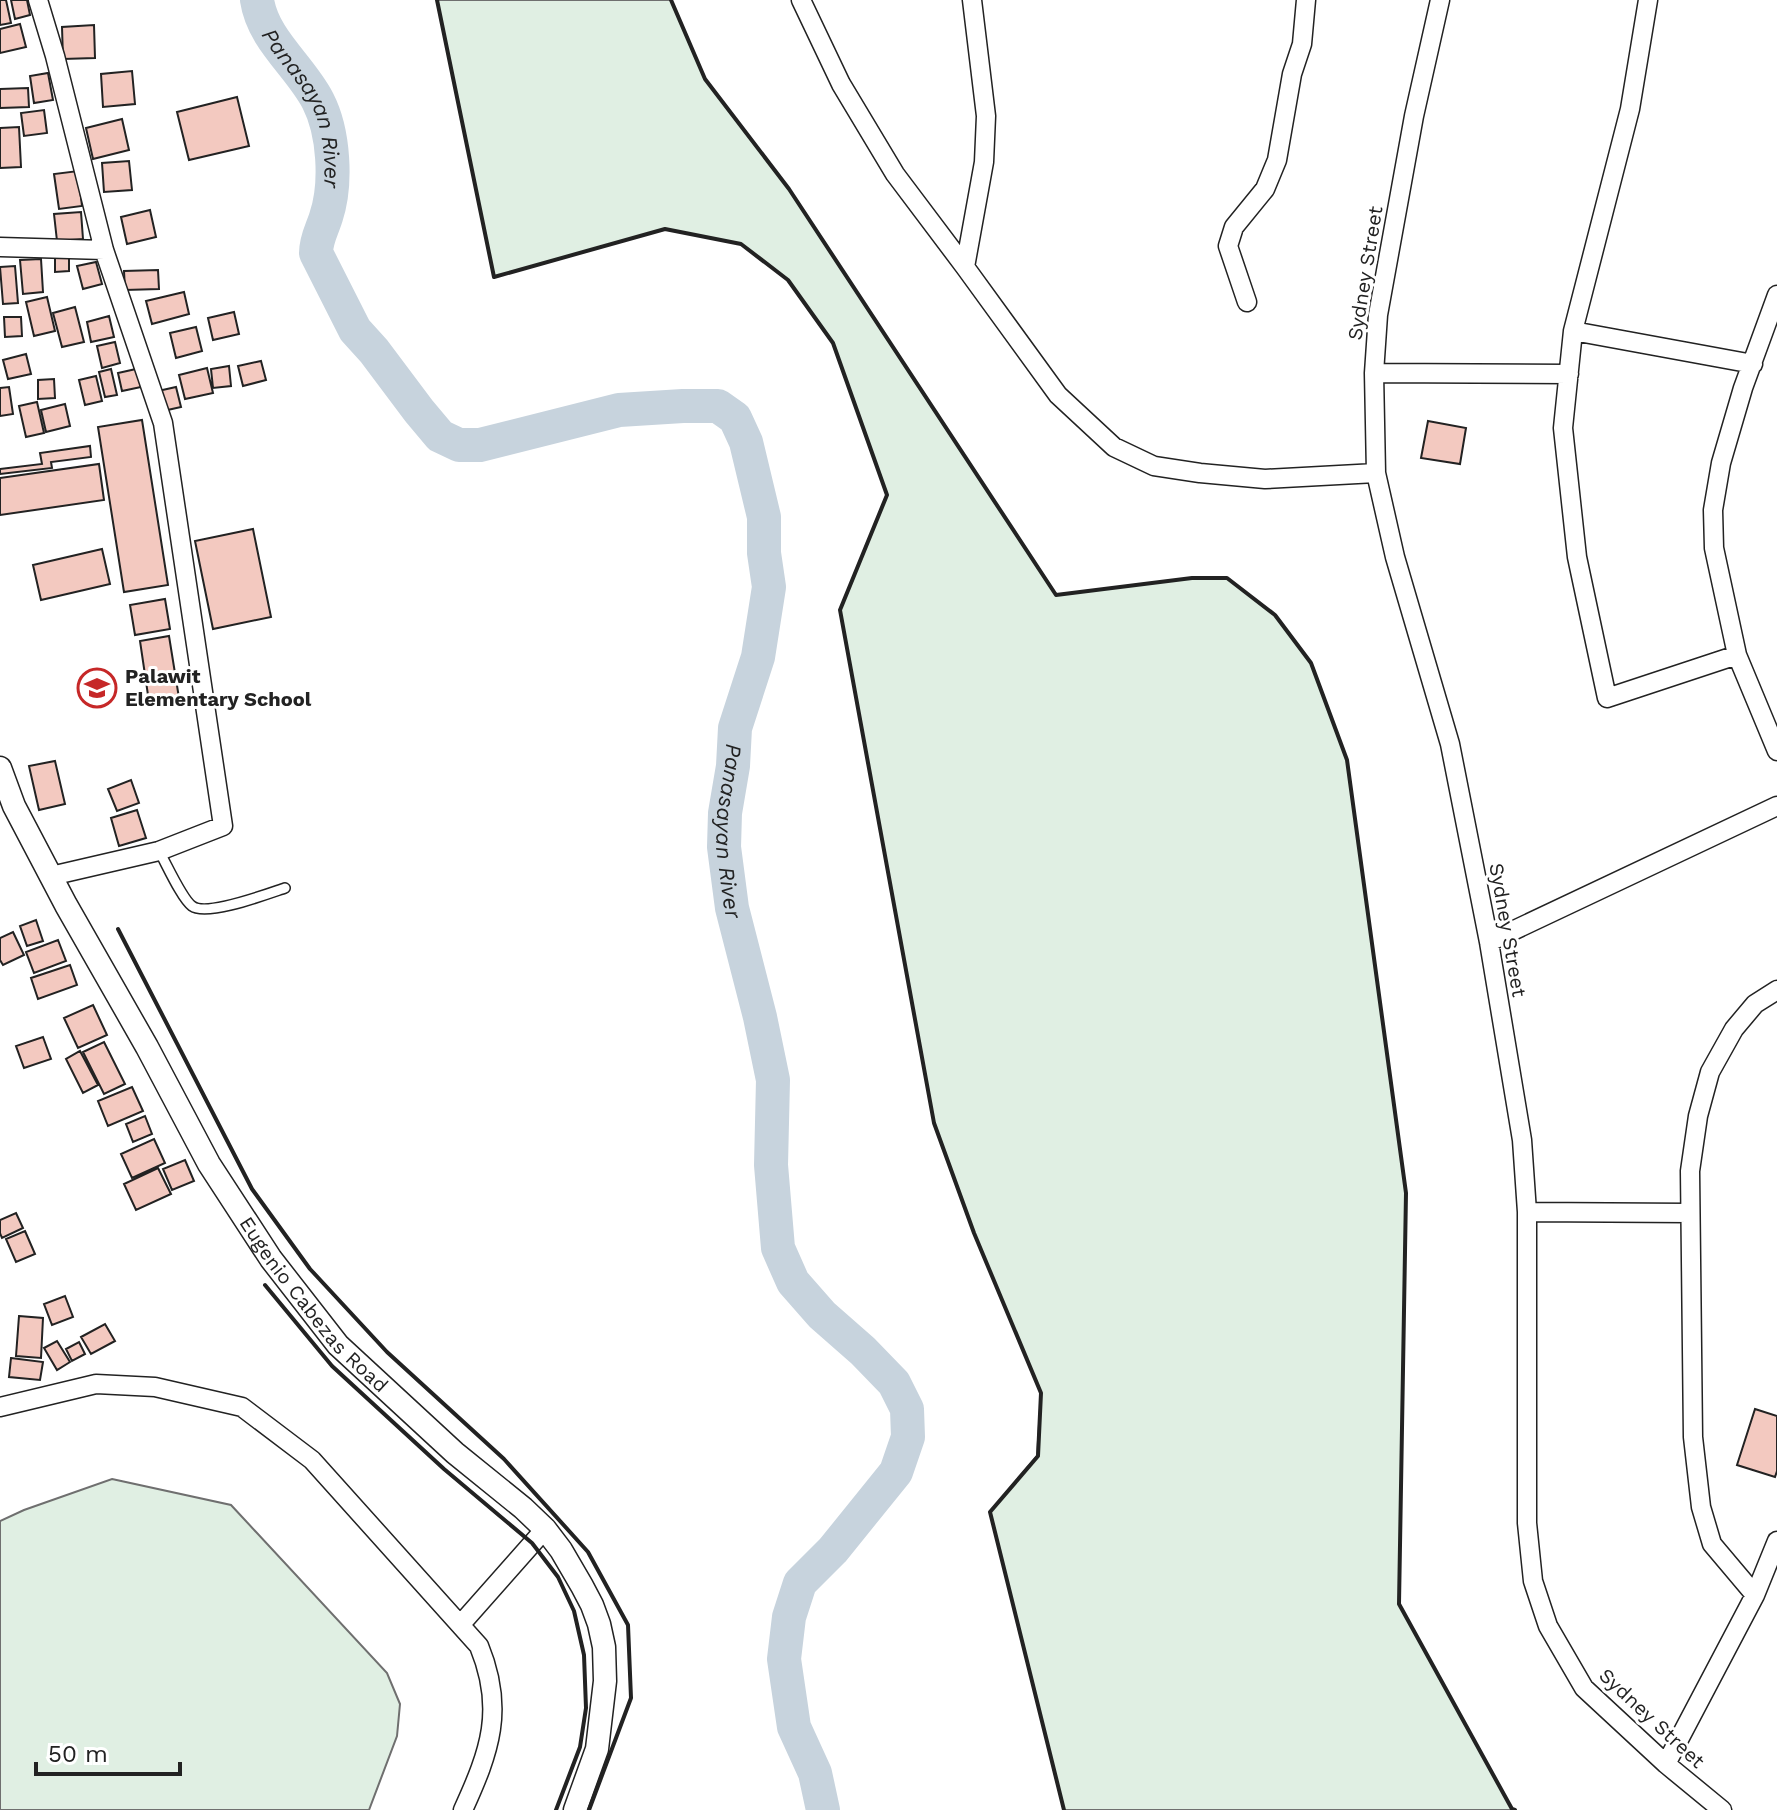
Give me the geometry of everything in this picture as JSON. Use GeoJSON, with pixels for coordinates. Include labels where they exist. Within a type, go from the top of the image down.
{"type":"FeatureCollection","features":[{"type":"Feature","properties":{"kind":"street"},"geometry":{"type":"LineString","coordinates":[[38,0],[104,250],[163,423],[223,826],[159,851],[51,876]]}},
{"type":"Feature","properties":{"kind":"street"},"geometry":{"type":"LineString","coordinates":[[801,0],[841,84],[895,174],[1058,395],[1114,447],[1154,466],[1200,473],[1265,479],[1376,473]]}},
{"type":"Feature","properties":{"kind":"street"},"geometry":{"type":"LineString","coordinates":[[965,267],[984,162],[986,116],[972,0]]}},
{"type":"Feature","properties":{"kind":"street"},"geometry":{"type":"LineString","coordinates":[[1247,302],[1228,246],[1234,227],[1265,189],[1277,160],[1292,74],[1302,44],[1306,0]]}},
{"type":"Feature","properties":{"kind":"street","name":"Sydney Street"},"geometry":{"type":"LineString","coordinates":[[1440,0],[1414,116],[1378,315],[1374,373],[1376,473],[1395,557],[1450,744],[1489,942],[1522,1140],[1527,1212],[1527,1523],[1533,1581],[1548,1626],[1584,1688],[1666,1764],[1722,1810]]}},
{"type":"Feature","properties":{"kind":"street"},"geometry":{"type":"LineString","coordinates":[[1648,0],[1630,109],[1573,331],[1563,428],[1577,557],[1607,698],[1737,655]]}},
{"type":"Feature","properties":{"kind":"street"},"geometry":{"type":"LineString","coordinates":[[0,247],[104,250]]}},
{"type":"Feature","properties":{"kind":"street"},"geometry":{"type":"LineString","coordinates":[[1777,295],[1743,388],[1721,463],[1713,510],[1714,548],[1737,655],[1777,751]]}},
{"type":"Feature","properties":{"kind":"street"},"geometry":{"type":"LineString","coordinates":[[1573,331],[1753,364]]}},
{"type":"Feature","properties":{"kind":"street"},"geometry":{"type":"LineString","coordinates":[[1374,373],[1569,374]]}},
{"type":"Feature","properties":{"kind":"street","name":"Eugenio Cabezas Road"},"geometry":{"type":"LineString","coordinates":[[0,768],[14,806],[209,1164],[271,1259],[338,1345],[455,1453],[545,1529],[561,1550],[592,1605],[604,1647],[605,1681],[597,1749],[575,1810]]}},
{"type":"Feature","properties":{"kind":"street"},"geometry":{"type":"LineString","coordinates":[[1489,942],[1777,806]]}},
{"type":"Feature","properties":{"kind":"street"},"geometry":{"type":"LineString","coordinates":[[1755,1595],[1712,1544],[1701,1507],[1693,1437],[1690,1171],[1696,1129],[1710,1072],[1734,1029],[1755,1004],[1777,990]]}},
{"type":"Feature","properties":{"kind":"street"},"geometry":{"type":"LineString","coordinates":[[1527,1212],[1690,1213]]}},
{"type":"Feature","properties":{"kind":"street"},"geometry":{"type":"LineString","coordinates":[[0,1407],[96,1384],[155,1387],[242,1407],[312,1460],[479,1646],[493,1693],[488,1747],[463,1810]]}},
{"type":"Feature","properties":{"kind":"street"},"geometry":{"type":"LineString","coordinates":[[461,1624],[545,1529]]}},
{"type":"Feature","properties":{"kind":"street"},"geometry":{"type":"LineString","coordinates":[[1666,1764],[1755,1595],[1777,1541]]}},
{"type":"Feature","properties":{"kind":"lane"},"geometry":{"type":"LineString","coordinates":[[159,851],[185,897],[197,909],[215,909],[285,888]]}},
{"type":"Feature","properties":{"kind":"green space"},"geometry":{"type":"Polygon","coordinates":[[[437,0],[671,0],[705,79],[789,189],[1056,595],[1192,578],[1227,578],[1275,615],[1311,663],[1347,760],[1406,1193],[1399,1604],[1515,1810],[1064,1810],[990,1512],[1037,1456],[1041,1393],[974,1233],[934,1123],[840,610],[887,495],[833,343],[788,280],[741,244],[665,229],[494,277],[437,0]]]}},
{"type":"Feature","properties":{"kind":"green space"},"geometry":{"type":"Polygon","coordinates":[[[112,1479],[231,1505],[387,1673],[400,1704],[397,1736],[369,1810],[0,1810],[0,1521],[112,1479]]]}},
{"type":"Feature","properties":{"kind":"building"},"geometry":{"type":"Polygon","coordinates":[[[0,0],[6,0],[11,23],[0,25],[0,0]]]}},
{"type":"Feature","properties":{"kind":"building"},"geometry":{"type":"Polygon","coordinates":[[[11,0],[27,0],[30,15],[15,19],[11,0]]]}},
{"type":"Feature","properties":{"kind":"building"},"geometry":{"type":"Polygon","coordinates":[[[20,24],[26,47],[0,53],[0,29],[20,24]]]}},
{"type":"Feature","properties":{"kind":"building"},"geometry":{"type":"Polygon","coordinates":[[[94,25],[95,58],[63,59],[62,27],[94,25]]]}},
{"type":"Feature","properties":{"kind":"building"},"geometry":{"type":"Polygon","coordinates":[[[132,71],[135,104],[103,107],[101,74],[132,71]]]}},
{"type":"Feature","properties":{"kind":"building"},"geometry":{"type":"Polygon","coordinates":[[[48,73],[53,100],[34,103],[30,76],[48,73]]]}},
{"type":"Feature","properties":{"kind":"building"},"geometry":{"type":"Polygon","coordinates":[[[28,88],[29,107],[0,108],[0,89],[28,88]]]}},
{"type":"Feature","properties":{"kind":"building"},"geometry":{"type":"Polygon","coordinates":[[[237,97],[249,146],[189,160],[177,112],[237,97]]]}},
{"type":"Feature","properties":{"kind":"building"},"geometry":{"type":"Polygon","coordinates":[[[44,110],[47,133],[24,136],[21,113],[44,110]]]}},
{"type":"Feature","properties":{"kind":"building"},"geometry":{"type":"Polygon","coordinates":[[[122,119],[129,150],[93,159],[86,128],[122,119]]]}},
{"type":"Feature","properties":{"kind":"building"},"geometry":{"type":"Polygon","coordinates":[[[19,127],[21,167],[0,168],[0,128],[19,127]]]}},
{"type":"Feature","properties":{"kind":"building"},"geometry":{"type":"Polygon","coordinates":[[[129,161],[132,190],[104,192],[102,163],[129,161]]]}},
{"type":"Feature","properties":{"kind":"building"},"geometry":{"type":"Polygon","coordinates":[[[78,171],[82,206],[59,209],[54,174],[78,171]]]}},
{"type":"Feature","properties":{"kind":"building"},"geometry":{"type":"Polygon","coordinates":[[[150,210],[156,237],[127,244],[121,217],[150,210]]]}},
{"type":"Feature","properties":{"kind":"building"},"geometry":{"type":"Polygon","coordinates":[[[81,212],[83,239],[57,241],[54,214],[81,212]]]}},
{"type":"Feature","properties":{"kind":"building"},"geometry":{"type":"Polygon","coordinates":[[[69,255],[69,271],[55,272],[55,256],[69,255]]]}},
{"type":"Feature","properties":{"kind":"building"},"geometry":{"type":"Polygon","coordinates":[[[41,259],[43,292],[23,294],[20,260],[41,259]]]}},
{"type":"Feature","properties":{"kind":"building"},"geometry":{"type":"Polygon","coordinates":[[[96,262],[102,284],[83,289],[77,266],[96,262]]]}},
{"type":"Feature","properties":{"kind":"building"},"geometry":{"type":"Polygon","coordinates":[[[15,266],[18,303],[3,304],[0,267],[15,266]]]}},
{"type":"Feature","properties":{"kind":"building"},"geometry":{"type":"Polygon","coordinates":[[[158,270],[159,289],[125,290],[124,271],[158,270]]]}},
{"type":"Feature","properties":{"kind":"building"},"geometry":{"type":"Polygon","coordinates":[[[184,292],[189,314],[152,324],[146,301],[184,292]]]}},
{"type":"Feature","properties":{"kind":"building"},"geometry":{"type":"Polygon","coordinates":[[[47,297],[55,331],[34,336],[26,302],[47,297]]]}},
{"type":"Feature","properties":{"kind":"building"},"geometry":{"type":"Polygon","coordinates":[[[75,307],[84,342],[62,347],[53,313],[75,307]]]}},
{"type":"Feature","properties":{"kind":"building"},"geometry":{"type":"Polygon","coordinates":[[[234,312],[239,334],[213,340],[208,318],[234,312]]]}},
{"type":"Feature","properties":{"kind":"building"},"geometry":{"type":"Polygon","coordinates":[[[109,316],[114,337],[91,342],[87,322],[109,316]]]}},
{"type":"Feature","properties":{"kind":"building"},"geometry":{"type":"Polygon","coordinates":[[[4,317],[21,317],[22,336],[5,337],[4,317]]]}},
{"type":"Feature","properties":{"kind":"building"},"geometry":{"type":"Polygon","coordinates":[[[196,327],[202,351],[176,358],[170,333],[196,327]]]}},
{"type":"Feature","properties":{"kind":"building"},"geometry":{"type":"Polygon","coordinates":[[[115,342],[120,363],[102,368],[97,346],[115,342]]]}},
{"type":"Feature","properties":{"kind":"building"},"geometry":{"type":"Polygon","coordinates":[[[26,354],[31,374],[8,379],[3,360],[26,354]]]}},
{"type":"Feature","properties":{"kind":"building"},"geometry":{"type":"Polygon","coordinates":[[[261,361],[266,380],[243,386],[238,366],[261,361]]]}},
{"type":"Feature","properties":{"kind":"building"},"geometry":{"type":"Polygon","coordinates":[[[229,366],[231,386],[213,388],[211,369],[229,366]]]}},
{"type":"Feature","properties":{"kind":"building"},"geometry":{"type":"Polygon","coordinates":[[[207,368],[213,393],[185,399],[179,375],[207,368]]]}},
{"type":"Feature","properties":{"kind":"building"},"geometry":{"type":"Polygon","coordinates":[[[111,369],[117,395],[105,397],[99,372],[111,369]]]}},
{"type":"Feature","properties":{"kind":"building"},"geometry":{"type":"Polygon","coordinates":[[[136,369],[141,387],[122,391],[118,373],[136,369]]]}},
{"type":"Feature","properties":{"kind":"building"},"geometry":{"type":"Polygon","coordinates":[[[96,376],[102,401],[85,405],[79,380],[96,376]]]}},
{"type":"Feature","properties":{"kind":"building"},"geometry":{"type":"Polygon","coordinates":[[[54,379],[55,398],[38,399],[38,380],[54,379]]]}},
{"type":"Feature","properties":{"kind":"building"},"geometry":{"type":"Polygon","coordinates":[[[9,387],[13,414],[0,416],[0,388],[9,387]]]}},
{"type":"Feature","properties":{"kind":"building"},"geometry":{"type":"Polygon","coordinates":[[[176,387],[181,407],[163,411],[158,391],[176,387]]]}},
{"type":"Feature","properties":{"kind":"building"},"geometry":{"type":"Polygon","coordinates":[[[37,402],[44,433],[26,437],[19,406],[37,402]]]}},
{"type":"Feature","properties":{"kind":"building"},"geometry":{"type":"Polygon","coordinates":[[[65,404],[70,426],[46,432],[41,410],[65,404]]]}},
{"type":"Feature","properties":{"kind":"building"},"geometry":{"type":"Polygon","coordinates":[[[142,420],[168,585],[124,592],[98,427],[142,420]]]}},
{"type":"Feature","properties":{"kind":"building"},"geometry":{"type":"Polygon","coordinates":[[[1428,421],[1466,428],[1460,464],[1421,458],[1428,421]]]}},
{"type":"Feature","properties":{"kind":"building"},"geometry":{"type":"Polygon","coordinates":[[[90,446],[91,457],[51,462],[52,468],[0,474],[0,469],[42,464],[40,453],[90,446]]]}},
{"type":"Feature","properties":{"kind":"building"},"geometry":{"type":"Polygon","coordinates":[[[99,464],[104,500],[0,515],[0,478],[99,464]]]}},
{"type":"Feature","properties":{"kind":"building"},"geometry":{"type":"Polygon","coordinates":[[[253,529],[271,617],[213,629],[195,541],[253,529]]]}},
{"type":"Feature","properties":{"kind":"building"},"geometry":{"type":"Polygon","coordinates":[[[102,549],[110,584],[41,600],[33,565],[102,549]]]}},
{"type":"Feature","properties":{"kind":"building"},"geometry":{"type":"Polygon","coordinates":[[[165,599],[170,629],[135,635],[130,605],[165,599]]]}},
{"type":"Feature","properties":{"kind":"building"},"geometry":{"type":"Polygon","coordinates":[[[169,636],[179,698],[149,702],[140,641],[169,636]]]}},
{"type":"Feature","properties":{"kind":"building"},"geometry":{"type":"Polygon","coordinates":[[[55,761],[65,804],[39,810],[29,766],[55,761]]]}},
{"type":"Feature","properties":{"kind":"building"},"geometry":{"type":"Polygon","coordinates":[[[131,780],[139,803],[117,811],[108,789],[131,780]]]}},
{"type":"Feature","properties":{"kind":"building"},"geometry":{"type":"Polygon","coordinates":[[[137,810],[146,838],[119,846],[111,818],[137,810]]]}},
{"type":"Feature","properties":{"kind":"building"},"geometry":{"type":"Polygon","coordinates":[[[36,920],[43,941],[27,946],[20,926],[36,920]]]}},
{"type":"Feature","properties":{"kind":"building"},"geometry":{"type":"Polygon","coordinates":[[[13,932],[24,955],[3,965],[0,960],[0,938],[13,932]]]}},
{"type":"Feature","properties":{"kind":"building"},"geometry":{"type":"Polygon","coordinates":[[[58,940],[66,961],[34,973],[26,952],[58,940]]]}},
{"type":"Feature","properties":{"kind":"building"},"geometry":{"type":"Polygon","coordinates":[[[70,965],[77,985],[38,999],[31,978],[70,965]]]}},
{"type":"Feature","properties":{"kind":"building"},"geometry":{"type":"Polygon","coordinates":[[[93,1005],[107,1035],[78,1048],[64,1018],[93,1005]]]}},
{"type":"Feature","properties":{"kind":"building"},"geometry":{"type":"Polygon","coordinates":[[[43,1037],[51,1059],[24,1068],[16,1046],[43,1037]]]}},
{"type":"Feature","properties":{"kind":"building"},"geometry":{"type":"Polygon","coordinates":[[[104,1042],[125,1084],[104,1094],[83,1052],[104,1042]]]}},
{"type":"Feature","properties":{"kind":"building"},"geometry":{"type":"Polygon","coordinates":[[[80,1051],[98,1085],[83,1093],[66,1059],[80,1051]]]}},
{"type":"Feature","properties":{"kind":"building"},"geometry":{"type":"Polygon","coordinates":[[[132,1087],[143,1111],[108,1126],[98,1101],[132,1087]]]}},
{"type":"Feature","properties":{"kind":"building"},"geometry":{"type":"Polygon","coordinates":[[[145,1116],[152,1134],[133,1142],[126,1124],[145,1116]]]}},
{"type":"Feature","properties":{"kind":"building"},"geometry":{"type":"Polygon","coordinates":[[[154,1139],[165,1163],[132,1178],[121,1154],[154,1139]]]}},
{"type":"Feature","properties":{"kind":"building"},"geometry":{"type":"Polygon","coordinates":[[[185,1160],[194,1181],[172,1190],[163,1169],[185,1160]]]}},
{"type":"Feature","properties":{"kind":"building"},"geometry":{"type":"Polygon","coordinates":[[[158,1168],[171,1194],[136,1210],[124,1184],[158,1168]]]}},
{"type":"Feature","properties":{"kind":"building"},"geometry":{"type":"Polygon","coordinates":[[[16,1213],[23,1228],[2,1238],[0,1220],[16,1213]]]}},
{"type":"Feature","properties":{"kind":"building"},"geometry":{"type":"Polygon","coordinates":[[[25,1231],[35,1254],[16,1262],[6,1239],[25,1231]]]}},
{"type":"Feature","properties":{"kind":"building"},"geometry":{"type":"Polygon","coordinates":[[[65,1296],[73,1317],[52,1325],[44,1304],[65,1296]]]}},
{"type":"Feature","properties":{"kind":"building"},"geometry":{"type":"Polygon","coordinates":[[[19,1316],[43,1318],[41,1358],[16,1356],[19,1316]]]}},
{"type":"Feature","properties":{"kind":"building"},"geometry":{"type":"Polygon","coordinates":[[[105,1324],[115,1341],[91,1354],[81,1337],[105,1324]]]}},
{"type":"Feature","properties":{"kind":"building"},"geometry":{"type":"Polygon","coordinates":[[[57,1341],[70,1362],[57,1370],[44,1348],[57,1341]]]}},
{"type":"Feature","properties":{"kind":"building"},"geometry":{"type":"Polygon","coordinates":[[[79,1342],[85,1354],[72,1361],[66,1349],[79,1342]]]}},
{"type":"Feature","properties":{"kind":"building"},"geometry":{"type":"Polygon","coordinates":[[[11,1358],[43,1362],[40,1380],[9,1377],[11,1358]]]}},
{"type":"Feature","properties":{"kind":"building"},"geometry":{"type":"Polygon","coordinates":[[[1755,1409],[1777,1416],[1775,1477],[1737,1465],[1755,1409]]]}},
{"type":"Feature","properties":{"kind":"waterway","name":"Panasayan River"},"geometry":{"type":"LineString","coordinates":[[257,0],[267,28],[318,101],[328,128],[332,189],[316,253],[355,330],[440,436],[459,445],[480,445],[619,410],[718,406],[735,418],[746,442],[764,517],[764,553],[769,587],[758,657],[735,728],[724,847],[732,908],[773,1080],[771,1165],[778,1248],[793,1282],[822,1315],[894,1383],[907,1409],[908,1437],[896,1472],[833,1550],[800,1583],[789,1617],[784,1659],[794,1727],[815,1773],[823,1810]]}},
{"type":"Feature","properties":{"kind":"wall"},"geometry":{"type":"LineString","coordinates":[[437,0],[494,277],[665,229],[741,244],[788,280],[833,343],[887,495],[840,610],[934,1123],[974,1233],[1041,1393],[1038,1456],[990,1512],[1064,1810]]}},
{"type":"Feature","properties":{"kind":"wall"},"geometry":{"type":"LineString","coordinates":[[671,0],[705,79],[789,189],[1056,595],[1192,578],[1227,578],[1275,615],[1311,663],[1347,760],[1406,1193],[1399,1604],[1515,1810]]}},
{"type":"Feature","properties":{"kind":"wall"},"geometry":{"type":"LineString","coordinates":[[118,929],[252,1189],[310,1269],[387,1352],[504,1459],[588,1552],[628,1625],[631,1698],[589,1810]]}},
{"type":"Feature","properties":{"kind":"wall"},"geometry":{"type":"LineString","coordinates":[[265,1285],[332,1366],[444,1469],[532,1543],[558,1577],[574,1611],[584,1655],[586,1708],[580,1747],[556,1810]]}},
{"type":"Feature","properties":{"kind":"place","name":"Palawit Elementary School"},"geometry":{"type":"Point","coordinates":[97,688]}}]}
